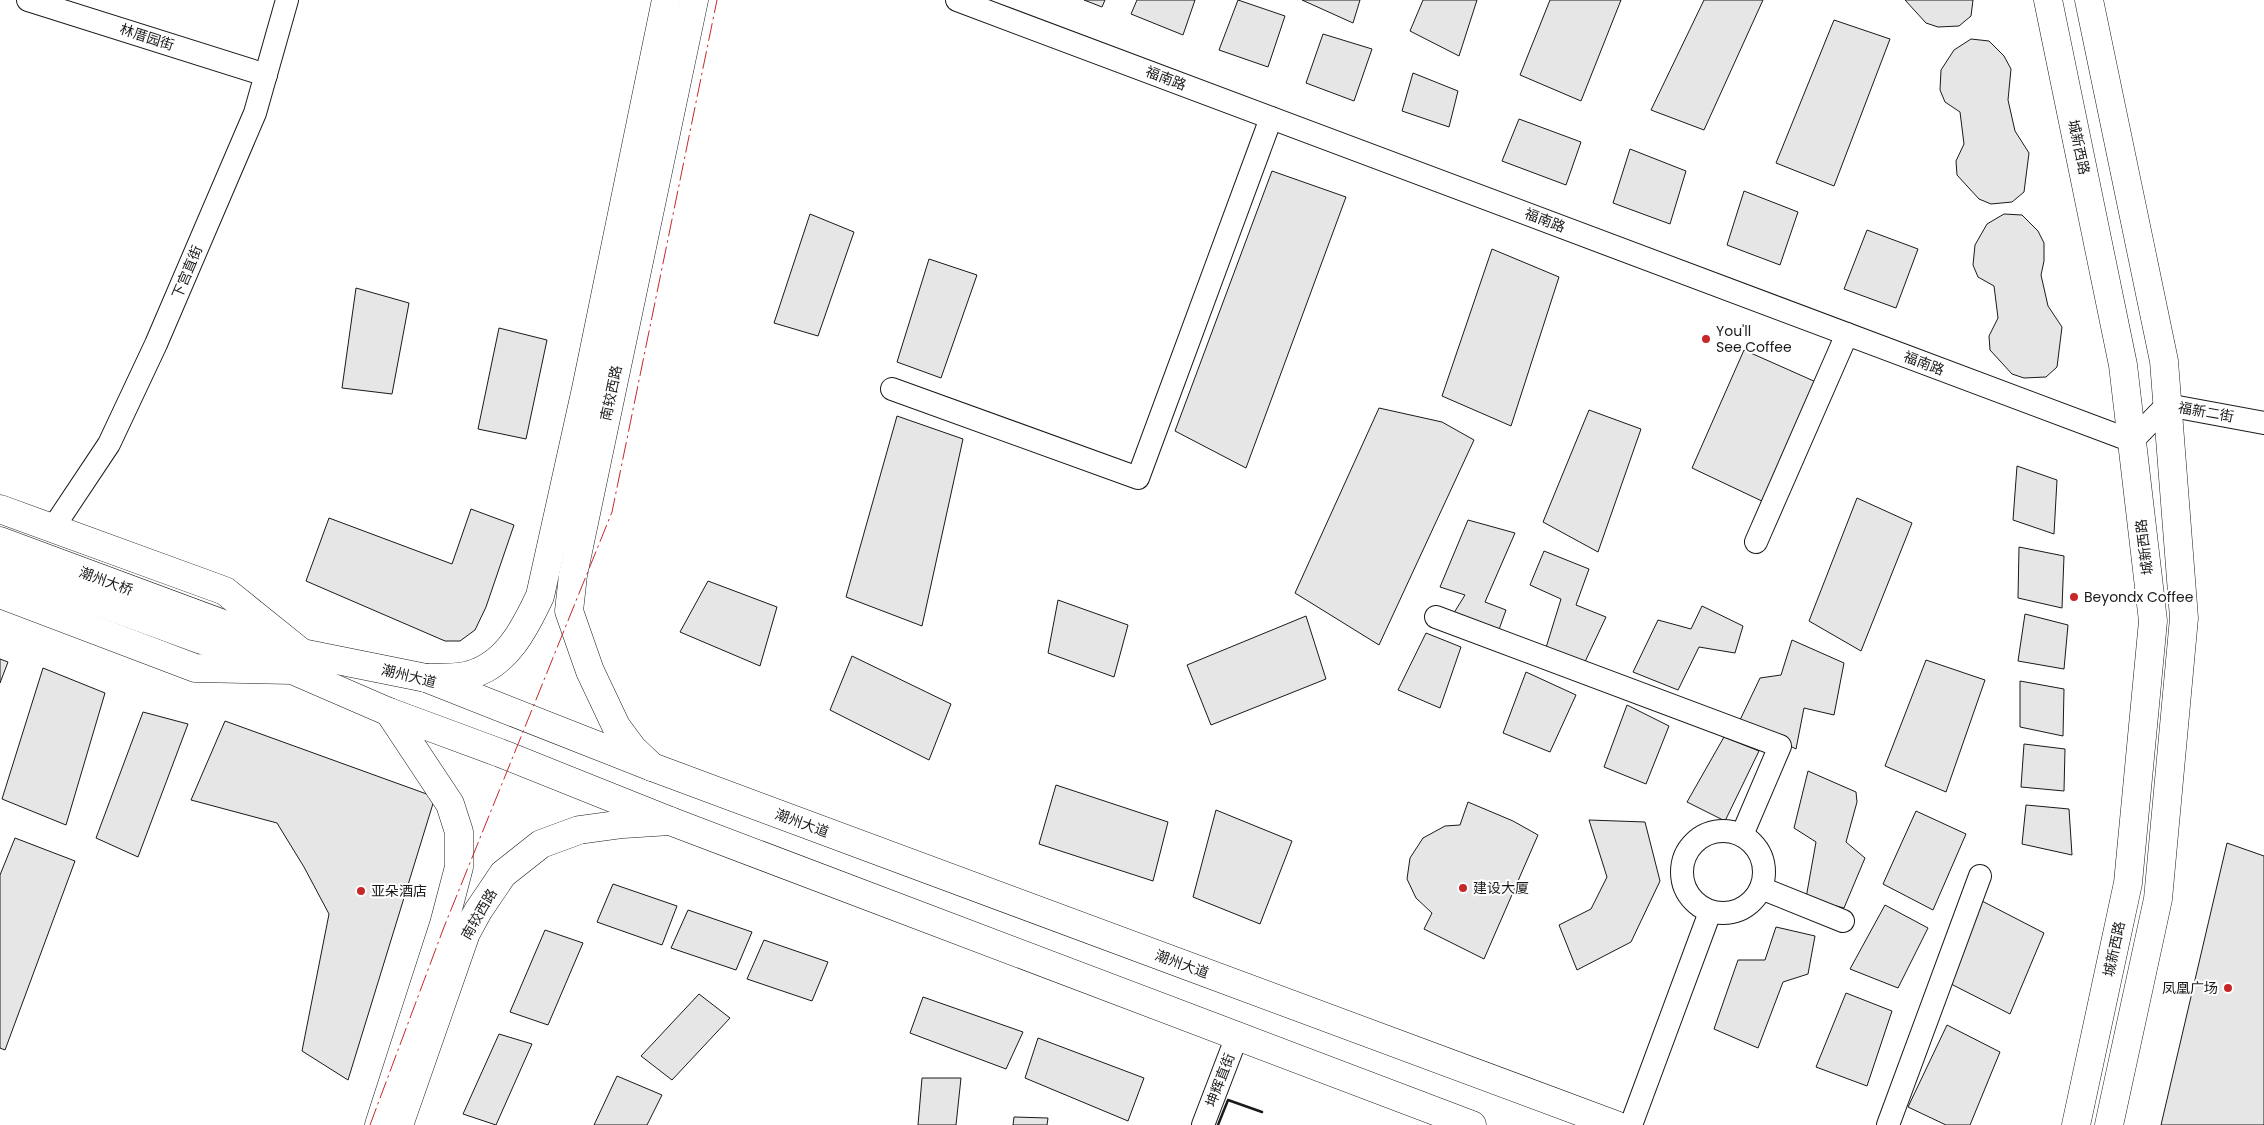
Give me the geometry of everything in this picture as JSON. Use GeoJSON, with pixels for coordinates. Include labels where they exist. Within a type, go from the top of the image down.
{"type":"FeatureCollection","features":[{"type":"Feature","properties":{"kind":"main road","name":"南较西路"},"geometry":{"type":"LineString","coordinates":[[426,678],[469,676],[488,667],[508,650],[527,624],[540,596],[586,389],[666,0]]}},
{"type":"Feature","properties":{"kind":"main road","name":"南较西路"},"geometry":{"type":"LineString","coordinates":[[652,767],[634,749],[616,726],[590,671],[569,611],[573,575],[694,0]]}},
{"type":"Feature","properties":{"kind":"main road","name":"城新西路"},"geometry":{"type":"LineString","coordinates":[[2048,0],[2123,365],[2153,621],[2128,883],[2074,1119]]}},
{"type":"Feature","properties":{"kind":"main road"},"geometry":{"type":"LineString","coordinates":[[2089,0],[2164,361],[2184,618],[2158,899],[2112,1119]]}},
{"type":"Feature","properties":{"kind":"main road","name":"潮州大道"},"geometry":{"type":"LineString","coordinates":[[0,509],[226,591],[297,662],[390,712],[500,753],[670,821],[1472,1125]]}},
{"type":"Feature","properties":{"kind":"main road","name":"潮州大桥"},"geometry":{"type":"LineString","coordinates":[[0,541],[207,630]]}},
{"type":"Feature","properties":{"kind":"main road","name":"潮州大桥"},"geometry":{"type":"LineString","coordinates":[[0,566],[207,630]]}},
{"type":"Feature","properties":{"kind":"main road","name":"潮州大道"},"geometry":{"type":"LineString","coordinates":[[0,594],[195,668],[297,662],[426,678],[652,767],[1616,1125]]}},
{"type":"Feature","properties":{"kind":"main road"},"geometry":{"type":"LineString","coordinates":[[207,630],[297,662]]}},
{"type":"Feature","properties":{"kind":"main road","name":"南较西路"},"geometry":{"type":"LineString","coordinates":[[379,1125],[442,933],[460,867],[459,832],[450,804],[390,712]]}},
{"type":"Feature","properties":{"kind":"main road","name":"南较西路"},"geometry":{"type":"LineString","coordinates":[[399,1125],[466,933],[478,911],[503,874],[542,844],[579,830],[623,824],[670,821]]}},
{"type":"Feature","properties":{"kind":"street","name":"林厝园街"},"geometry":{"type":"LineString","coordinates":[[28,0],[266,75]]}},
{"type":"Feature","properties":{"kind":"street","name":"下宫直街"},"geometry":{"type":"LineString","coordinates":[[53,528],[109,444],[156,344],[251,122],[287,0]]}},
{"type":"Feature","properties":{"kind":"street","name":"福南路"},"geometry":{"type":"LineString","coordinates":[[957,0],[2132,441]]}},
{"type":"Feature","properties":{"kind":"street"},"geometry":{"type":"LineString","coordinates":[[892,389],[1138,478],[1271,118]]}},
{"type":"Feature","properties":{"kind":"street"},"geometry":{"type":"LineString","coordinates":[[1756,542],[1847,334]]}},
{"type":"Feature","properties":{"kind":"street","name":"福新二街"},"geometry":{"type":"LineString","coordinates":[[2132,441],[2167,405],[2264,423]]}},
{"type":"Feature","properties":{"kind":"street"},"geometry":{"type":"LineString","coordinates":[[1436,617],[1780,746],[1742,835]]}},
{"type":"Feature","properties":{"kind":"street"},"geometry":{"type":"LineString","coordinates":[[1715,831],[1729,831],[1742,835],[1753,844],[1761,855],[1764,868],[1761,888],[1749,904],[1737,912],[1723,914],[1710,912],[1698,906],[1688,896],[1681,870],[1684,856],[1702,836],[1715,831]]}},
{"type":"Feature","properties":{"kind":"street"},"geometry":{"type":"LineString","coordinates":[[1888,1125],[1980,876]]}},
{"type":"Feature","properties":{"kind":"street"},"geometry":{"type":"LineString","coordinates":[[1761,888],[1842,921]]}},
{"type":"Feature","properties":{"kind":"street"},"geometry":{"type":"LineString","coordinates":[[1630,1125],[1710,912]]}},
{"type":"Feature","properties":{"kind":"street","name":"坤辉直街"},"geometry":{"type":"LineString","coordinates":[[1203,1125],[1237,1036]]}},
{"type":"Feature","properties":{"kind":"building"},"geometry":{"type":"Polygon","coordinates":[[[1084,0],[1105,0],[1102,7],[1084,0]]]}},
{"type":"Feature","properties":{"kind":"building"},"geometry":{"type":"Polygon","coordinates":[[[1137,0],[1195,0],[1183,35],[1131,14],[1137,0]]]}},
{"type":"Feature","properties":{"kind":"building"},"geometry":{"type":"Polygon","coordinates":[[[1238,0],[1285,16],[1268,67],[1219,50],[1238,0]]]}},
{"type":"Feature","properties":{"kind":"building"},"geometry":{"type":"Polygon","coordinates":[[[1302,0],[1360,0],[1353,23],[1302,0]]]}},
{"type":"Feature","properties":{"kind":"building"},"geometry":{"type":"Polygon","coordinates":[[[1423,0],[1477,0],[1459,56],[1410,31],[1423,0]]]}},
{"type":"Feature","properties":{"kind":"building"},"geometry":{"type":"Polygon","coordinates":[[[1550,0],[1621,0],[1581,101],[1520,75],[1550,0]]]}},
{"type":"Feature","properties":{"kind":"building"},"geometry":{"type":"Polygon","coordinates":[[[1704,0],[1763,0],[1704,130],[1651,110],[1704,0]]]}},
{"type":"Feature","properties":{"kind":"building"},"geometry":{"type":"Polygon","coordinates":[[[1905,0],[1973,0],[1971,16],[1959,26],[1938,27],[1926,23],[1905,0]]]}},
{"type":"Feature","properties":{"kind":"building"},"geometry":{"type":"Polygon","coordinates":[[[1834,20],[1890,39],[1834,186],[1776,163],[1834,20]]]}},
{"type":"Feature","properties":{"kind":"building"},"geometry":{"type":"Polygon","coordinates":[[[1323,34],[1372,49],[1354,101],[1306,83],[1323,34]]]}},
{"type":"Feature","properties":{"kind":"building"},"geometry":{"type":"Polygon","coordinates":[[[1971,39],[1989,41],[2004,56],[2011,69],[2008,100],[2015,131],[2029,153],[2024,192],[2012,202],[1991,204],[1979,199],[1957,175],[1956,161],[1964,144],[1960,112],[1945,102],[1940,90],[1941,70],[1954,50],[1971,39]]]}},
{"type":"Feature","properties":{"kind":"building"},"geometry":{"type":"Polygon","coordinates":[[[1413,73],[1458,91],[1449,127],[1402,111],[1413,73]]]}},
{"type":"Feature","properties":{"kind":"building"},"geometry":{"type":"Polygon","coordinates":[[[1519,119],[1581,142],[1566,185],[1502,161],[1519,119]]]}},
{"type":"Feature","properties":{"kind":"building"},"geometry":{"type":"Polygon","coordinates":[[[1630,149],[1686,171],[1670,224],[1613,203],[1630,149]]]}},
{"type":"Feature","properties":{"kind":"building"},"geometry":{"type":"Polygon","coordinates":[[[1272,171],[1346,197],[1246,468],[1175,431],[1272,171]]]}},
{"type":"Feature","properties":{"kind":"building"},"geometry":{"type":"Polygon","coordinates":[[[1744,191],[1798,212],[1780,265],[1727,245],[1744,191]]]}},
{"type":"Feature","properties":{"kind":"building"},"geometry":{"type":"Polygon","coordinates":[[[810,214],[854,232],[818,336],[774,323],[810,214]]]}},
{"type":"Feature","properties":{"kind":"building"},"geometry":{"type":"Polygon","coordinates":[[[2004,214],[2022,215],[2038,231],[2044,243],[2044,261],[2041,275],[2048,306],[2062,327],[2057,367],[2046,377],[2024,378],[2012,374],[1990,350],[1989,336],[1998,318],[1994,286],[1978,277],[1973,265],[1975,245],[1987,224],[2004,214]]]}},
{"type":"Feature","properties":{"kind":"building"},"geometry":{"type":"Polygon","coordinates":[[[1867,230],[1918,249],[1896,308],[1844,289],[1867,230]]]}},
{"type":"Feature","properties":{"kind":"building"},"geometry":{"type":"Polygon","coordinates":[[[1492,249],[1559,277],[1511,426],[1442,396],[1492,249]]]}},
{"type":"Feature","properties":{"kind":"building"},"geometry":{"type":"Polygon","coordinates":[[[929,259],[977,275],[941,378],[897,362],[929,259]]]}},
{"type":"Feature","properties":{"kind":"building"},"geometry":{"type":"Polygon","coordinates":[[[356,288],[409,303],[392,394],[342,388],[356,288]]]}},
{"type":"Feature","properties":{"kind":"building"},"geometry":{"type":"Polygon","coordinates":[[[499,328],[547,340],[526,439],[478,429],[499,328]]]}},
{"type":"Feature","properties":{"kind":"building"},"geometry":{"type":"Polygon","coordinates":[[[1744,350],[1816,382],[1766,503],[1692,468],[1744,350]]]}},
{"type":"Feature","properties":{"kind":"building"},"geometry":{"type":"Polygon","coordinates":[[[1379,408],[1442,422],[1474,440],[1379,645],[1295,593],[1379,408]]]}},
{"type":"Feature","properties":{"kind":"building"},"geometry":{"type":"Polygon","coordinates":[[[1589,410],[1641,429],[1598,552],[1543,522],[1589,410]]]}},
{"type":"Feature","properties":{"kind":"building"},"geometry":{"type":"Polygon","coordinates":[[[897,416],[963,439],[922,626],[846,597],[897,416]]]}},
{"type":"Feature","properties":{"kind":"building"},"geometry":{"type":"Polygon","coordinates":[[[2017,466],[2057,480],[2054,534],[2013,520],[2017,466]]]}},
{"type":"Feature","properties":{"kind":"building"},"geometry":{"type":"Polygon","coordinates":[[[1857,498],[1912,523],[1861,651],[1809,621],[1857,498]]]}},
{"type":"Feature","properties":{"kind":"building"},"geometry":{"type":"Polygon","coordinates":[[[471,509],[514,525],[486,607],[475,630],[460,641],[445,641],[306,581],[329,518],[452,564],[471,509]]]}},
{"type":"Feature","properties":{"kind":"building"},"geometry":{"type":"Polygon","coordinates":[[[1468,520],[1515,533],[1485,602],[1506,610],[1497,635],[1452,616],[1465,595],[1440,587],[1468,520]]]}},
{"type":"Feature","properties":{"kind":"building"},"geometry":{"type":"Polygon","coordinates":[[[2019,547],[2064,556],[2062,608],[2018,598],[2019,547]]]}},
{"type":"Feature","properties":{"kind":"building"},"geometry":{"type":"Polygon","coordinates":[[[1544,551],[1589,569],[1576,605],[1606,617],[1583,666],[1545,651],[1561,599],[1530,585],[1544,551]]]}},
{"type":"Feature","properties":{"kind":"building"},"geometry":{"type":"Polygon","coordinates":[[[708,581],[777,607],[760,666],[680,632],[708,581]]]}},
{"type":"Feature","properties":{"kind":"building"},"geometry":{"type":"Polygon","coordinates":[[[1058,600],[1128,625],[1114,677],[1048,653],[1058,600]]]}},
{"type":"Feature","properties":{"kind":"building"},"geometry":{"type":"Polygon","coordinates":[[[1702,606],[1743,626],[1735,653],[1699,647],[1678,690],[1633,672],[1658,620],[1691,629],[1702,606]]]}},
{"type":"Feature","properties":{"kind":"building"},"geometry":{"type":"Polygon","coordinates":[[[2025,614],[2068,625],[2064,669],[2018,661],[2025,614]]]}},
{"type":"Feature","properties":{"kind":"building"},"geometry":{"type":"Polygon","coordinates":[[[1306,616],[1326,679],[1211,725],[1187,665],[1306,616]]]}},
{"type":"Feature","properties":{"kind":"building"},"geometry":{"type":"Polygon","coordinates":[[[1426,633],[1461,647],[1440,708],[1398,690],[1426,633]]]}},
{"type":"Feature","properties":{"kind":"building"},"geometry":{"type":"Polygon","coordinates":[[[1792,640],[1844,663],[1834,715],[1804,708],[1796,749],[1740,720],[1760,678],[1781,675],[1792,640]]]}},
{"type":"Feature","properties":{"kind":"building"},"geometry":{"type":"Polygon","coordinates":[[[852,656],[951,704],[929,760],[830,710],[852,656]]]}},
{"type":"Feature","properties":{"kind":"building"},"geometry":{"type":"Polygon","coordinates":[[[0,659],[8,662],[0,683],[0,659]]]}},
{"type":"Feature","properties":{"kind":"building"},"geometry":{"type":"Polygon","coordinates":[[[1926,660],[1985,680],[1946,792],[1885,766],[1926,660]]]}},
{"type":"Feature","properties":{"kind":"building"},"geometry":{"type":"Polygon","coordinates":[[[43,668],[105,693],[66,825],[2,799],[43,668]]]}},
{"type":"Feature","properties":{"kind":"building"},"geometry":{"type":"Polygon","coordinates":[[[1526,672],[1576,695],[1550,752],[1503,733],[1526,672]]]}},
{"type":"Feature","properties":{"kind":"building"},"geometry":{"type":"Polygon","coordinates":[[[2020,681],[2064,689],[2063,736],[2020,727],[2020,681]]]}},
{"type":"Feature","properties":{"kind":"building"},"geometry":{"type":"Polygon","coordinates":[[[1627,705],[1669,726],[1646,784],[1604,767],[1627,705]]]}},
{"type":"Feature","properties":{"kind":"building"},"geometry":{"type":"Polygon","coordinates":[[[143,712],[188,724],[138,857],[96,838],[143,712]]]}},
{"type":"Feature","properties":{"kind":"building","name":"亚朵酒店"},"geometry":{"type":"Polygon","coordinates":[[[225,721],[435,797],[348,1080],[302,1051],[329,914],[304,867],[277,823],[191,800],[225,721]]]}},
{"type":"Feature","properties":{"kind":"building"},"geometry":{"type":"Polygon","coordinates":[[[1724,737],[1759,751],[1725,821],[1687,802],[1724,737]]]}},
{"type":"Feature","properties":{"kind":"building"},"geometry":{"type":"Polygon","coordinates":[[[2024,744],[2065,749],[2064,791],[2021,787],[2024,744]]]}},
{"type":"Feature","properties":{"kind":"building"},"geometry":{"type":"Polygon","coordinates":[[[1808,771],[1856,792],[1857,802],[1846,842],[1865,858],[1844,908],[1806,898],[1816,842],[1794,828],[1808,771]]]}},
{"type":"Feature","properties":{"kind":"building"},"geometry":{"type":"Polygon","coordinates":[[[1056,785],[1168,822],[1153,881],[1039,844],[1056,785]]]}},
{"type":"Feature","properties":{"kind":"building","name":"建设大厦"},"geometry":{"type":"Polygon","coordinates":[[[1468,802],[1513,821],[1538,835],[1484,959],[1424,929],[1432,913],[1416,898],[1407,879],[1410,858],[1423,838],[1445,826],[1460,825],[1468,802]]]}},
{"type":"Feature","properties":{"kind":"building"},"geometry":{"type":"Polygon","coordinates":[[[2026,805],[2069,809],[2072,855],[2022,844],[2026,805]]]}},
{"type":"Feature","properties":{"kind":"building"},"geometry":{"type":"Polygon","coordinates":[[[1216,810],[1292,841],[1260,924],[1193,897],[1216,810]]]}},
{"type":"Feature","properties":{"kind":"building"},"geometry":{"type":"Polygon","coordinates":[[[1916,811],[1966,834],[1933,910],[1883,884],[1916,811]]]}},
{"type":"Feature","properties":{"kind":"building"},"geometry":{"type":"Polygon","coordinates":[[[1589,820],[1645,822],[1660,881],[1631,942],[1577,970],[1559,925],[1591,909],[1607,877],[1589,820]]]}},
{"type":"Feature","properties":{"kind":"building"},"geometry":{"type":"Polygon","coordinates":[[[15,838],[75,861],[5,1050],[0,1048],[0,875],[15,838]]]}},
{"type":"Feature","properties":{"kind":"building","name":"凤凰广场"},"geometry":{"type":"Polygon","coordinates":[[[2227,843],[2264,856],[2264,1125],[2161,1125],[2227,843]]]}},
{"type":"Feature","properties":{"kind":"building"},"geometry":{"type":"Polygon","coordinates":[[[613,884],[677,906],[662,945],[597,922],[613,884]]]}},
{"type":"Feature","properties":{"kind":"building"},"geometry":{"type":"Polygon","coordinates":[[[1982,901],[2044,933],[2010,1014],[1951,984],[1982,901]]]}},
{"type":"Feature","properties":{"kind":"building"},"geometry":{"type":"Polygon","coordinates":[[[1885,905],[1928,928],[1898,988],[1850,969],[1885,905]]]}},
{"type":"Feature","properties":{"kind":"building"},"geometry":{"type":"Polygon","coordinates":[[[688,910],[752,932],[736,970],[671,948],[688,910]]]}},
{"type":"Feature","properties":{"kind":"building"},"geometry":{"type":"Polygon","coordinates":[[[1776,927],[1815,936],[1808,974],[1783,982],[1758,1048],[1714,1029],[1738,960],[1765,960],[1776,927]]]}},
{"type":"Feature","properties":{"kind":"building"},"geometry":{"type":"Polygon","coordinates":[[[545,930],[583,943],[548,1025],[510,1012],[545,930]]]}},
{"type":"Feature","properties":{"kind":"building"},"geometry":{"type":"Polygon","coordinates":[[[764,940],[828,962],[812,1001],[747,979],[764,940]]]}},
{"type":"Feature","properties":{"kind":"building"},"geometry":{"type":"Polygon","coordinates":[[[1846,993],[1892,1011],[1867,1086],[1816,1067],[1846,993]]]}},
{"type":"Feature","properties":{"kind":"building"},"geometry":{"type":"Polygon","coordinates":[[[699,994],[730,1018],[672,1080],[641,1056],[699,994]]]}},
{"type":"Feature","properties":{"kind":"building"},"geometry":{"type":"Polygon","coordinates":[[[923,997],[1023,1032],[1006,1069],[910,1033],[923,997]]]}},
{"type":"Feature","properties":{"kind":"building"},"geometry":{"type":"Polygon","coordinates":[[[1947,1025],[2000,1052],[1970,1125],[1946,1125],[1908,1107],[1947,1025]]]}},
{"type":"Feature","properties":{"kind":"building"},"geometry":{"type":"Polygon","coordinates":[[[499,1034],[532,1044],[496,1125],[463,1114],[499,1034]]]}},
{"type":"Feature","properties":{"kind":"building"},"geometry":{"type":"Polygon","coordinates":[[[1038,1038],[1144,1078],[1128,1121],[1025,1078],[1038,1038]]]}},
{"type":"Feature","properties":{"kind":"building"},"geometry":{"type":"Polygon","coordinates":[[[617,1076],[662,1095],[647,1125],[594,1125],[617,1076]]]}},
{"type":"Feature","properties":{"kind":"building"},"geometry":{"type":"Polygon","coordinates":[[[922,1078],[961,1078],[956,1125],[918,1125],[922,1078]]]}},
{"type":"Feature","properties":{"kind":"building"},"geometry":{"type":"Polygon","coordinates":[[[1014,1117],[1048,1118],[1047,1125],[1013,1125],[1014,1117]]]}},
{"type":"Feature","properties":{"kind":"wall"},"geometry":{"type":"LineString","coordinates":[[1218,1125],[1228,1100],[1262,1112]]}},
{"type":"Feature","properties":{"kind":"power"},"geometry":{"type":"LineString","coordinates":[[370,1125],[444,927],[612,512],[717,0]]}},
{"type":"Feature","properties":{"kind":"place","name":"You'll See Coffee"},"geometry":{"type":"Point","coordinates":[1706,339]}},
{"type":"Feature","properties":{"kind":"place","name":"Beyondx Coffee"},"geometry":{"type":"Point","coordinates":[2074,597]}},
{"type":"Feature","properties":{"kind":"place","name":"建设大厦"},"geometry":{"type":"Point","coordinates":[1463,888]}},
{"type":"Feature","properties":{"kind":"place","name":"亚朵酒店"},"geometry":{"type":"Point","coordinates":[361,891]}},
{"type":"Feature","properties":{"kind":"place","name":"凤凰广场"},"geometry":{"type":"Point","coordinates":[2228,988]}}]}
